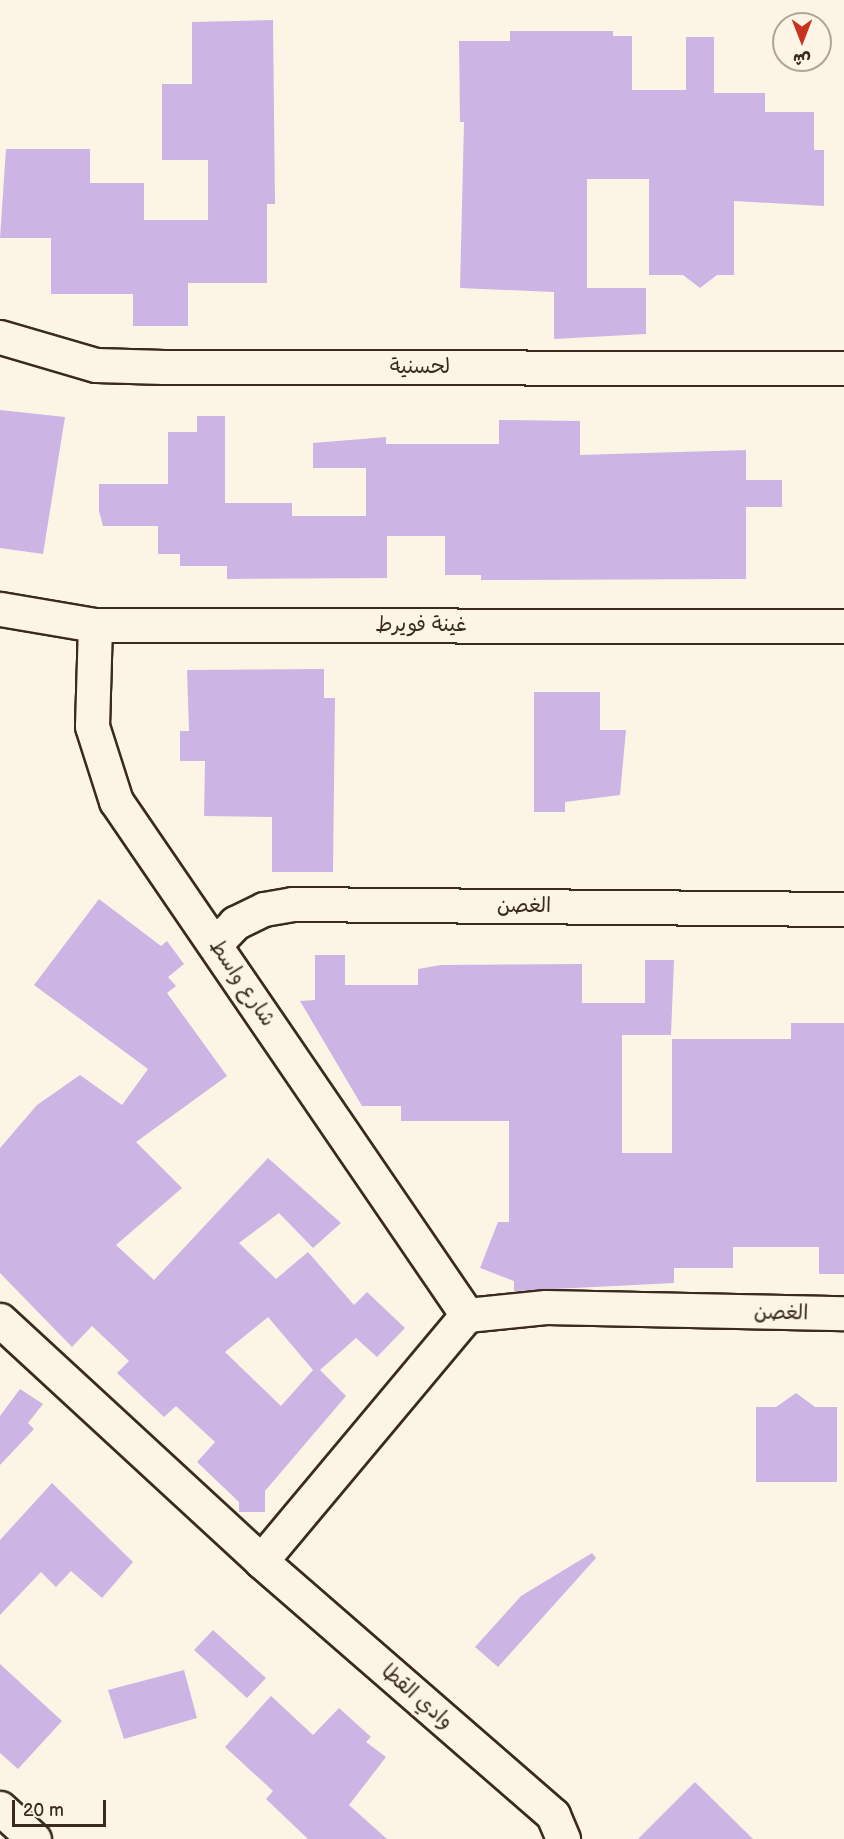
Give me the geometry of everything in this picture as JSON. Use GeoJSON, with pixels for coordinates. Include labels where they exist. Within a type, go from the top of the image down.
{"type":"FeatureCollection","features":[{"type":"Feature","properties":{"kind":"street","name":"لحسنية"},"geometry":{"type":"LineString","coordinates":[[0,337],[96,365],[844,368]]}},
{"type":"Feature","properties":{"kind":"street","name":"غينة فويرط"},"geometry":{"type":"LineString","coordinates":[[0,609],[95,625],[844,626]]}},
{"type":"Feature","properties":{"kind":"street","name":"شارع واسط"},"geometry":{"type":"LineString","coordinates":[[95,625],[92,726],[103,771],[116,801],[216,943],[467,1315]]}},
{"type":"Feature","properties":{"kind":"street","name":"الغصن"},"geometry":{"type":"LineString","coordinates":[[216,943],[235,923],[264,909],[292,904],[844,909]]}},
{"type":"Feature","properties":{"kind":"street","name":"الغصن"},"geometry":{"type":"LineString","coordinates":[[467,1315],[546,1307],[844,1313]]}},
{"type":"Feature","properties":{"kind":"street"},"geometry":{"type":"LineString","coordinates":[[261,1561],[467,1315]]}},
{"type":"Feature","properties":{"kind":"street","name":"وادي القطا"},"geometry":{"type":"LineString","coordinates":[[0,1320],[261,1561],[553,1815],[563,1839]]}},
{"type":"Feature","properties":{"kind":"street"},"geometry":{"type":"LineString","coordinates":[[0,1808],[29,1837]]}},
{"type":"Feature","properties":{"kind":"building"},"geometry":{"type":"Polygon","coordinates":[[[273,20],[275,204],[267,204],[267,283],[188,283],[188,326],[133,326],[133,294],[51,294],[51,238],[0,238],[6,149],[90,149],[90,183],[144,183],[144,220],[208,220],[208,160],[162,160],[162,84],[192,84],[192,22],[273,20]]]}},
{"type":"Feature","properties":{"kind":"building"},"geometry":{"type":"Polygon","coordinates":[[[510,31],[613,31],[613,36],[632,36],[632,90],[686,90],[686,37],[714,37],[714,93],[765,93],[765,112],[814,112],[814,150],[824,150],[824,206],[734,201],[734,275],[717,275],[700,288],[683,275],[649,275],[649,179],[587,179],[587,288],[646,288],[646,334],[554,339],[554,292],[460,288],[464,122],[460,122],[459,41],[510,41],[510,31]]]}},
{"type":"Feature","properties":{"kind":"building"},"geometry":{"type":"Polygon","coordinates":[[[0,410],[65,417],[43,554],[0,548],[0,410]]]}},
{"type":"Feature","properties":{"kind":"building"},"geometry":{"type":"Polygon","coordinates":[[[197,416],[225,416],[225,503],[292,503],[292,516],[366,516],[366,468],[313,468],[313,443],[386,437],[386,444],[499,444],[499,420],[580,421],[580,455],[746,450],[746,480],[782,480],[782,507],[746,507],[746,579],[481,580],[481,575],[445,575],[445,536],[387,536],[387,578],[227,579],[227,566],[180,566],[180,554],[158,554],[158,526],[103,526],[99,511],[99,484],[168,484],[168,432],[197,432],[197,416]]]}},
{"type":"Feature","properties":{"kind":"building"},"geometry":{"type":"Polygon","coordinates":[[[324,669],[324,698],[335,698],[333,872],[272,872],[272,817],[204,816],[205,761],[180,761],[180,731],[189,731],[187,670],[324,669]]]}},
{"type":"Feature","properties":{"kind":"building"},"geometry":{"type":"Polygon","coordinates":[[[534,692],[600,692],[600,730],[626,730],[620,795],[565,802],[565,812],[534,812],[534,692]]]}},
{"type":"Feature","properties":{"kind":"building"},"geometry":{"type":"Polygon","coordinates":[[[99,899],[161,946],[167,941],[184,964],[168,977],[176,986],[167,993],[227,1076],[136,1142],[182,1188],[116,1245],[154,1280],[268,1158],[341,1223],[313,1248],[279,1213],[239,1243],[276,1279],[308,1252],[354,1305],[367,1292],[405,1328],[377,1357],[356,1338],[320,1370],[346,1396],[265,1491],[265,1512],[239,1512],[239,1502],[197,1462],[215,1442],[176,1406],[164,1417],[117,1373],[129,1361],[92,1326],[72,1347],[0,1273],[0,1148],[37,1105],[80,1075],[122,1105],[148,1069],[34,985],[99,899]],[[268,1317],[225,1352],[281,1406],[313,1370],[268,1317]]]}},
{"type":"Feature","properties":{"kind":"building"},"geometry":{"type":"Polygon","coordinates":[[[315,955],[345,955],[345,985],[418,985],[418,969],[441,965],[582,964],[582,1003],[645,1003],[645,960],[674,960],[671,1035],[622,1035],[622,1153],[672,1153],[672,1039],[791,1039],[791,1023],[844,1023],[844,1274],[819,1274],[819,1247],[733,1247],[733,1268],[674,1268],[674,1283],[514,1291],[514,1281],[480,1268],[498,1222],[509,1222],[509,1121],[401,1121],[401,1106],[362,1106],[300,1001],[315,1000],[315,955]]]}},
{"type":"Feature","properties":{"kind":"building"},"geometry":{"type":"Polygon","coordinates":[[[20,1389],[43,1404],[28,1423],[34,1429],[0,1465],[0,1416],[20,1389]]]}},
{"type":"Feature","properties":{"kind":"building"},"geometry":{"type":"Polygon","coordinates":[[[796,1393],[815,1407],[837,1407],[837,1482],[756,1482],[756,1407],[776,1407],[796,1393]]]}},
{"type":"Feature","properties":{"kind":"building"},"geometry":{"type":"Polygon","coordinates":[[[52,1483],[133,1562],[102,1598],[71,1571],[56,1587],[41,1572],[0,1615],[0,1540],[52,1483]]]}},
{"type":"Feature","properties":{"kind":"building"},"geometry":{"type":"Polygon","coordinates":[[[592,1553],[596,1558],[498,1667],[475,1647],[521,1596],[592,1553]]]}},
{"type":"Feature","properties":{"kind":"building"},"geometry":{"type":"Polygon","coordinates":[[[213,1630],[266,1678],[247,1698],[194,1650],[213,1630]]]}},
{"type":"Feature","properties":{"kind":"building"},"geometry":{"type":"Polygon","coordinates":[[[0,1664],[62,1721],[18,1769],[0,1753],[0,1664]]]}},
{"type":"Feature","properties":{"kind":"building"},"geometry":{"type":"Polygon","coordinates":[[[184,1670],[197,1718],[124,1739],[108,1690],[184,1670]]]}},
{"type":"Feature","properties":{"kind":"building"},"geometry":{"type":"Polygon","coordinates":[[[271,1696],[313,1735],[339,1708],[371,1737],[366,1742],[386,1757],[349,1805],[387,1839],[308,1839],[266,1799],[273,1791],[225,1747],[271,1696]]]}},
{"type":"Feature","properties":{"kind":"building"},"geometry":{"type":"Polygon","coordinates":[[[695,1782],[753,1839],[638,1839],[695,1782]]]}}]}
